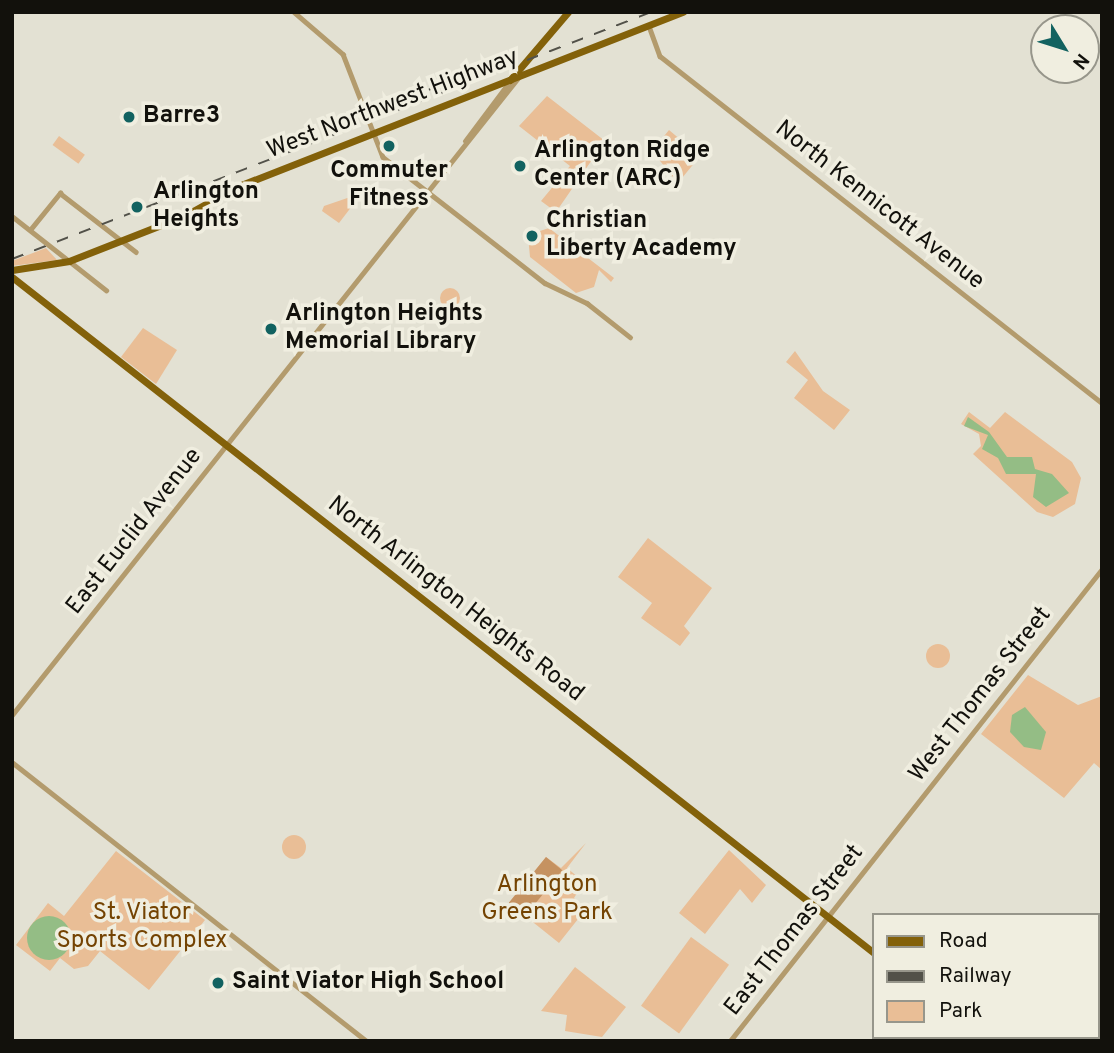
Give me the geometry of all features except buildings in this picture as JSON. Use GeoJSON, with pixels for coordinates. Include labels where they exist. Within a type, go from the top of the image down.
{"type":"FeatureCollection","features":[{"type":"Feature","properties":{"kind":"main road"},"geometry":{"type":"LineString","coordinates":[[510,81],[568,12]]}},
{"type":"Feature","properties":{"kind":"main road","name":"West Northwest Highway"},"geometry":{"type":"LineString","coordinates":[[12,270],[69,261],[373,133],[683,12]]}},
{"type":"Feature","properties":{"kind":"main road"},"geometry":{"type":"LineString","coordinates":[[519,77],[560,22]]}},
{"type":"Feature","properties":{"kind":"main road"},"geometry":{"type":"LineString","coordinates":[[532,60],[542,68]]}},
{"type":"Feature","properties":{"kind":"main road"},"geometry":{"type":"LineString","coordinates":[[23,286],[25,269]]}},
{"type":"Feature","properties":{"kind":"main road","name":"North Arlington Heights Road"},"geometry":{"type":"LineString","coordinates":[[12,277],[872,951]]}},
{"type":"Feature","properties":{"kind":"street"},"geometry":{"type":"LineString","coordinates":[[294,12],[346,61],[383,157],[545,283],[587,303],[629,337]]}},
{"type":"Feature","properties":{"kind":"street","name":"North Kennicott Avenue"},"geometry":{"type":"LineString","coordinates":[[649,26],[660,56],[1102,403]]}},
{"type":"Feature","properties":{"kind":"street"},"geometry":{"type":"LineString","coordinates":[[463,145],[519,77]]}},
{"type":"Feature","properties":{"kind":"street"},"geometry":{"type":"LineString","coordinates":[[463,145],[510,81]]}},
{"type":"Feature","properties":{"kind":"street","name":"East Euclid Avenue"},"geometry":{"type":"LineString","coordinates":[[12,715],[463,145]]}},
{"type":"Feature","properties":{"kind":"street"},"geometry":{"type":"LineString","coordinates":[[30,230],[60,193],[136,252]]}},
{"type":"Feature","properties":{"kind":"street"},"geometry":{"type":"LineString","coordinates":[[12,216],[106,290]]}},
{"type":"Feature","properties":{"kind":"street","name":"West Thomas Street"},"geometry":{"type":"LineString","coordinates":[[887,843],[1102,569]]}},
{"type":"Feature","properties":{"kind":"street"},"geometry":{"type":"LineString","coordinates":[[12,762],[367,1041]]}},
{"type":"Feature","properties":{"kind":"street","name":"East Thomas Street"},"geometry":{"type":"LineString","coordinates":[[730,1041],[887,843]]}},
{"type":"Feature","properties":{"kind":"green space"},"geometry":{"type":"Polygon","coordinates":[[[547,96],[605,141],[556,212],[541,201],[570,166],[519,126],[547,96]]]}},
{"type":"Feature","properties":{"kind":"green space"},"geometry":{"type":"Polygon","coordinates":[[[669,130],[700,156],[678,183],[652,151],[669,130]]]}},
{"type":"Feature","properties":{"kind":"green space"},"geometry":{"type":"Polygon","coordinates":[[[59,136],[85,155],[78,164],[53,145],[59,136]]]}},
{"type":"Feature","properties":{"kind":"green space"},"geometry":{"type":"Polygon","coordinates":[[[362,193],[339,223],[322,211],[324,206],[362,193]]]}},
{"type":"Feature","properties":{"kind":"green space"},"geometry":{"type":"Polygon","coordinates":[[[549,228],[614,278],[611,282],[599,270],[594,287],[576,293],[530,257],[528,235],[549,228]]]}},
{"type":"Feature","properties":{"kind":"green space"},"geometry":{"type":"Polygon","coordinates":[[[46,248],[57,260],[12,266],[12,261],[46,248]]]}},
{"type":"Feature","properties":{"kind":"green space"},"geometry":{"type":"Polygon","coordinates":[[[450,288],[457,291],[460,298],[457,305],[450,308],[443,305],[440,298],[443,291],[450,288]]]}},
{"type":"Feature","properties":{"kind":"green space"},"geometry":{"type":"Polygon","coordinates":[[[143,328],[177,350],[156,384],[121,357],[143,328]]]}},
{"type":"Feature","properties":{"kind":"green space"},"geometry":{"type":"Polygon","coordinates":[[[795,351],[823,391],[850,410],[834,430],[794,398],[808,380],[786,362],[795,351]]]}},
{"type":"Feature","properties":{"kind":"green space"},"geometry":{"type":"Polygon","coordinates":[[[969,412],[990,428],[1005,412],[1072,462],[1081,478],[1075,504],[1053,517],[1037,512],[973,454],[981,446],[979,434],[961,424],[969,412]]]}},
{"type":"Feature","properties":{"kind":"green space"},"geometry":{"type":"Polygon","coordinates":[[[648,538],[712,588],[684,626],[690,633],[680,646],[641,618],[652,603],[618,577],[648,538]]]}},
{"type":"Feature","properties":{"kind":"green space"},"geometry":{"type":"Polygon","coordinates":[[[938,644],[946,648],[950,656],[946,664],[938,668],[930,664],[926,656],[930,648],[938,644]]]}},
{"type":"Feature","properties":{"kind":"green space"},"geometry":{"type":"Polygon","coordinates":[[[1028,675],[1078,705],[1102,696],[1102,770],[1094,763],[1064,798],[981,734],[1028,675]]]}},
{"type":"Feature","properties":{"kind":"green space"},"geometry":{"type":"Polygon","coordinates":[[[294,835],[303,838],[306,847],[303,856],[294,859],[285,856],[282,847],[285,838],[294,835]]]}},
{"type":"Feature","properties":{"kind":"green space","name":"Arlington Greens Park"},"geometry":{"type":"Polygon","coordinates":[[[586,843],[567,868],[584,882],[574,898],[586,909],[559,943],[509,903],[546,857],[561,868],[586,843]]]}},
{"type":"Feature","properties":{"kind":"green space"},"geometry":{"type":"Polygon","coordinates":[[[729,850],[766,885],[752,903],[740,889],[705,934],[679,913],[729,850]]]}},
{"type":"Feature","properties":{"kind":"green space","name":"St. Viator Sports Complex"},"geometry":{"type":"Polygon","coordinates":[[[116,851],[205,920],[149,990],[100,951],[88,966],[74,969],[60,958],[50,971],[16,945],[48,903],[64,916],[116,851]]]}},
{"type":"Feature","properties":{"kind":"green space"},"geometry":{"type":"Polygon","coordinates":[[[691,937],[729,965],[679,1033],[641,1006],[691,937]]]}},
{"type":"Feature","properties":{"kind":"green space"},"geometry":{"type":"Polygon","coordinates":[[[575,967],[626,1007],[602,1037],[565,1031],[567,1015],[541,1011],[575,967]]]}},
{"type":"Feature","properties":{"kind":"shaded area"},"geometry":{"type":"Polygon","coordinates":[[[968,417],[989,432],[1007,457],[1032,457],[1035,469],[1052,474],[1069,493],[1046,507],[1033,497],[1036,474],[1006,474],[998,458],[982,449],[988,435],[964,426],[968,417]]]}},
{"type":"Feature","properties":{"kind":"shaded area"},"geometry":{"type":"Polygon","coordinates":[[[1025,707],[1046,732],[1041,750],[1024,747],[1010,732],[1012,715],[1025,707]]]}},
{"type":"Feature","properties":{"kind":"shaded area"},"geometry":{"type":"Polygon","coordinates":[[[546,857],[562,870],[525,916],[509,903],[546,857]]]}},
{"type":"Feature","properties":{"kind":"shaded area"},"geometry":{"type":"Polygon","coordinates":[[[49,916],[64,923],[71,938],[64,953],[49,960],[34,953],[27,938],[34,923],[49,916]]]}},
{"type":"Feature","properties":{"kind":"railway"},"geometry":{"type":"LineString","coordinates":[[12,259],[651,12]]}},
{"type":"Feature","properties":{"kind":"railway"},"geometry":{"type":"LineString","coordinates":[[381,104],[444,85]]}},
{"type":"Feature","properties":{"kind":"place","name":"Barre3"},"geometry":{"type":"Point","coordinates":[129,117]}},
{"type":"Feature","properties":{"kind":"place","name":"Commuter Fitness"},"geometry":{"type":"Point","coordinates":[389,146]}},
{"type":"Feature","properties":{"kind":"place","name":"Arlington Ridge Center (ARC)"},"geometry":{"type":"Point","coordinates":[520,166]}},
{"type":"Feature","properties":{"kind":"place","name":"Arlington Heights"},"geometry":{"type":"Point","coordinates":[137,207]}},
{"type":"Feature","properties":{"kind":"place","name":"Christian Liberty Academy"},"geometry":{"type":"Point","coordinates":[532,236]}},
{"type":"Feature","properties":{"kind":"place","name":"Arlington Heights Memorial Library"},"geometry":{"type":"Point","coordinates":[271,329]}},
{"type":"Feature","properties":{"kind":"place","name":"Saint Viator High School"},"geometry":{"type":"Point","coordinates":[218,983]}}]}
